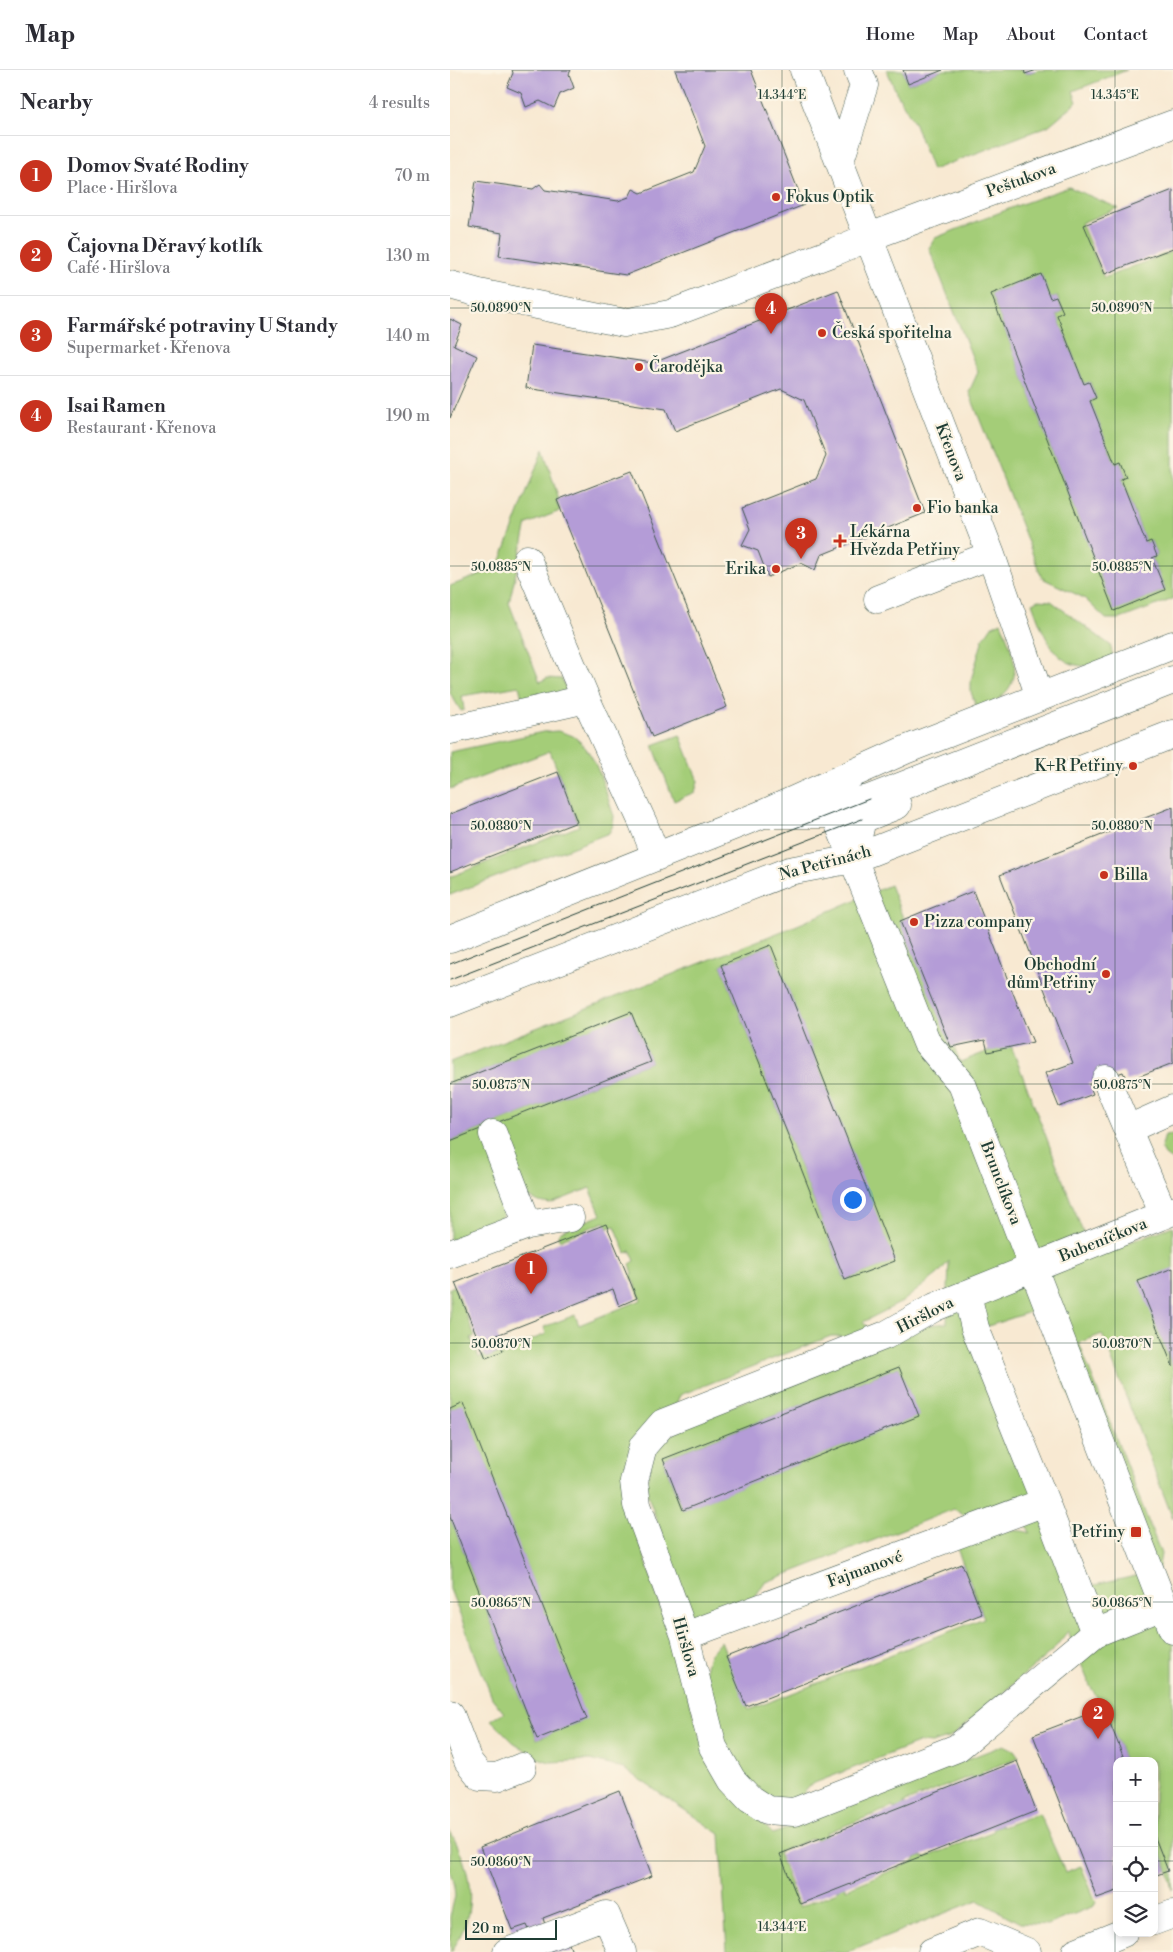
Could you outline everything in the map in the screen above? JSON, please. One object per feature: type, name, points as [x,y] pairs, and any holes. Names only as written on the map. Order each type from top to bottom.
[{"type":"street","name":"Křenova","points":[[804,70],[991,555],[1040,697]]},
{"type":"street","points":[[840,161],[864,85],[858,70]]},
{"type":"street","name":"Peštukova","points":[[868,237],[1173,124]]},
{"type":"street","points":[[450,284],[479,293],[624,323],[670,314],[868,237]]},
{"type":"street","points":[[878,599],[991,555]]},
{"type":"street","points":[[527,559],[656,856]]},
{"type":"street","points":[[450,939],[763,814],[904,750],[1173,645]]},
{"type":"street","points":[[763,814],[868,799],[1173,680]]},
{"type":"street","points":[[853,859],[862,819],[1173,697]]},
{"type":"street","points":[[450,730],[586,698]]},
{"type":"street","name":"Na Petřinách","points":[[450,1004],[789,871],[853,859],[1173,734]]},
{"type":"street","name":"Brunclíkova","points":[[763,814],[835,814],[927,1043],[962,1084],[1168,1618]]},
{"type":"street","points":[[1106,1079],[1128,1130],[1169,1213]]},
{"type":"street","points":[[1128,1130],[1173,1109]]},
{"type":"street","points":[[493,1134],[528,1225]]},
{"type":"street","name":"Bubeníčkova","points":[[1033,1268],[1169,1213]]},
{"type":"street","points":[[450,1254],[528,1225],[570,1218]]},
{"type":"street","name":"Hiršlova","points":[[1033,1268],[926,1311],[888,1334],[663,1423],[643,1446],[634,1481],[637,1505],[685,1636],[713,1747],[732,1780],[750,1799],[767,1810],[794,1812],[957,1748],[1095,1633],[1168,1618]]},
{"type":"street","points":[[968,1294],[975,1328],[1046,1502],[1095,1633]]},
{"type":"street","name":"Fajmanové","points":[[685,1636],[1046,1502]]},
{"type":"street","points":[[450,1714],[468,1761],[480,1776],[497,1777],[522,1767]]},
{"type":"street","points":[[1158,1920],[1173,1914]]},
{"type":"street","points":[[507,1952],[606,1915],[622,1952]]},
{"type":"street","points":[[932,1952],[980,1932],[1028,1952]]},
{"type":"street","points":[[1076,1952],[1113,1937]]},
{"type":"green space","points":[[887,70],[903,70],[908,84],[943,70],[1024,70],[1026,74],[1037,70],[1127,70],[1073,91],[1077,102],[1048,126],[932,170],[915,124],[896,92]]},
{"type":"green space","points":[[1069,187],[1118,208],[1081,223],[1104,278],[1173,251],[1173,599],[1120,619],[1106,619],[1084,598],[1042,578],[969,392],[978,372],[929,248],[935,238]],"holes":[[[1041,275],[1050,298],[1057,296],[1063,312],[1057,315],[1084,384],[1090,382],[1096,398],[1090,401],[1115,464],[1120,462],[1126,477],[1121,479],[1146,543],[1151,541],[1157,556],[1152,558],[1165,590],[1114,610],[991,294]]]},
{"type":"green space","points":[[543,449],[559,500],[556,501],[560,511],[527,524],[509,603],[540,682],[547,678],[562,679],[566,689],[564,694],[547,693],[522,698],[519,686],[462,696],[464,710],[461,711],[450,693],[450,586],[498,568]]},
{"type":"green space","points":[[1038,600],[1051,601],[1110,645],[1114,659],[1098,665],[1081,666],[1069,663],[1060,657],[1046,637],[1032,603]]},
{"type":"green space","points":[[1001,622],[1012,652],[1014,674],[1011,684],[1004,694],[994,703],[978,712],[971,692],[971,680],[983,639],[991,627]]},
{"type":"green space","points":[[558,731],[573,736],[582,743],[594,762],[614,816],[613,825],[609,833],[450,895],[450,877],[579,826],[550,751],[450,789],[450,752],[543,732]]},
{"type":"green space","points":[[680,735],[698,781],[695,792],[674,801],[653,745]]},
{"type":"green space","points":[[890,885],[960,1062],[1010,1043],[1092,1256],[1173,1226],[1173,1268],[1153,1317],[1173,1368],[1173,1519],[1102,1334],[1079,1343],[1161,1554],[1158,1572],[1173,1610],[1173,1890],[1158,1845],[1158,1757],[1123,1757],[1104,1708],[1090,1686],[1068,1631],[1053,1650],[951,1737],[932,1743],[920,1742],[812,1784],[797,1800],[773,1801],[727,1762],[704,1673],[709,1655],[721,1641],[749,1710],[984,1618],[956,1546],[1004,1532],[1022,1531],[1030,1533],[1016,1498],[1005,1506],[965,1516],[954,1509],[764,1583],[755,1597],[694,1616],[691,1615],[647,1493],[649,1469],[652,1459],[656,1451],[669,1437],[689,1424],[928,1325],[947,1323],[949,1261],[938,1274],[902,1302],[863,1322],[870,1331],[849,1340],[839,1336],[831,1336],[680,1395],[676,1404],[649,1423],[640,1542],[707,1756],[724,1784],[773,1834],[1004,1745],[1014,1750],[1019,1757],[982,1772],[982,1775],[972,1779],[971,1776],[904,1803],[905,1805],[894,1809],[893,1807],[826,1833],[827,1836],[815,1840],[814,1838],[778,1852],[799,1907],[837,1892],[837,1889],[844,1886],[846,1889],[915,1861],[915,1859],[923,1856],[924,1858],[994,1831],[993,1828],[1001,1825],[1002,1827],[1039,1813],[1065,1872],[1081,1866],[1096,1902],[1094,1906],[1047,1925],[1020,1923],[978,1900],[846,1952],[727,1952],[720,1834],[624,1769],[591,1760],[550,1762],[538,1758],[513,1742],[491,1720],[504,1713],[492,1698],[450,1589],[450,1517],[537,1739],[586,1719],[463,1404],[450,1409],[450,1288],[454,1286],[475,1336],[471,1338],[479,1358],[485,1355],[487,1358],[546,1334],[544,1327],[575,1315],[579,1325],[641,1300],[631,1275],[633,1274],[630,1264],[635,1261],[631,1251],[626,1253],[615,1226],[608,1228],[605,1222],[559,1240],[558,1234],[561,1231],[601,1215],[590,1188],[550,1204],[531,1198],[508,1195],[505,1212],[495,1225],[450,1243],[450,1141],[651,1062],[631,1013],[450,1084],[450,1062],[795,926]],"holes":[[[771,945],[894,1261],[845,1280],[721,965]],[[1036,1310],[1140,1575],[1086,1587],[985,1327]],[[899,1367],[918,1416],[682,1510],[663,1459]]]},
{"type":"green space","points":[[1173,1134],[1173,1161],[1161,1149],[1165,1135]]},
{"type":"green space","points":[[450,1831],[464,1861],[470,1892],[466,1922],[451,1952],[450,1917],[455,1896],[450,1871]]},
{"type":"building","points":[[512,70],[571,70],[569,74],[574,88],[560,94],[554,108],[540,101],[526,107],[521,93],[507,87],[513,73]]},
{"type":"building","points":[[675,70],[751,70],[804,205],[626,275],[499,256],[502,233],[469,227],[476,181],[533,189],[540,184],[545,190],[618,201],[629,197],[633,189],[641,193],[694,172],[705,146]]},
{"type":"building","points":[[903,70],[943,70],[908,84]]},
{"type":"building","points":[[1024,70],[1037,70],[1025,74]]},
{"type":"building","points":[[1173,190],[1173,248],[1105,274],[1084,225]]},
{"type":"building","points":[[1041,274],[1050,298],[1056,296],[1063,312],[1057,315],[1084,384],[1089,382],[1096,398],[1090,401],[1115,464],[1120,462],[1126,477],[1121,479],[1146,543],[1151,541],[1157,556],[1152,558],[1165,590],[1114,611],[991,294]]},
{"type":"building","points":[[838,290],[925,513],[821,555],[815,570],[801,563],[768,577],[758,551],[742,545],[750,529],[742,508],[816,479],[826,456],[804,400],[781,389],[675,431],[666,409],[526,388],[532,345],[653,363]]},
{"type":"building","points":[[450,319],[462,325],[454,345],[477,356],[450,418]]},
{"type":"building","points":[[632,471],[727,707],[652,737],[557,500]]},
{"type":"building","points":[[558,772],[577,822],[450,872],[450,814]]},
{"type":"building","name":"Obchodní dům Petřiny","points":[[1173,807],[1173,1063],[1127,1081],[1123,1072],[1089,1084],[1093,1094],[1059,1107],[1045,1073],[1073,1063],[1000,875]]},
{"type":"building","points":[[973,891],[1033,1042],[988,1052],[985,1040],[951,1047],[900,921]]},
{"type":"building","points":[[771,945],[895,1261],[845,1280],[721,965]]},
{"type":"building","points":[[631,1012],[651,1062],[450,1141],[450,1084]]},
{"type":"building","points":[[606,1224],[637,1298],[619,1306],[613,1289],[497,1335],[503,1351],[486,1358],[455,1283]]},
{"type":"building","points":[[1173,1268],[1173,1367],[1138,1281]]},
{"type":"building","points":[[899,1367],[919,1416],[683,1510],[663,1459]]},
{"type":"building","points":[[463,1403],[587,1719],[537,1739],[450,1517],[450,1409]]},
{"type":"building","points":[[962,1564],[982,1614],[746,1706],[726,1657]]},
{"type":"building","points":[[1104,1708],[1123,1757],[1113,1757],[1113,1892],[1097,1898],[1033,1735]]},
{"type":"building","points":[[1017,1761],[1036,1811],[800,1904],[780,1854]]},
{"type":"building","points":[[620,1791],[652,1876],[543,1918],[545,1925],[568,1941],[572,1952],[539,1952],[527,1925],[512,1930],[480,1847]]},
{"type":"building","points":[[1158,1845],[1168,1871],[1158,1875]]},
{"type":"tram line","points":[[450,964],[869,799]]},
{"type":"tram line","points":[[450,980],[862,819]]},
{"type":"place","name":"Fokus Optik","points":[[776,197]]},
{"type":"place","name":"Česká spořitelna","points":[[822,333]]},
{"type":"place","name":"Isai Ramen","points":[[771,334]]},
{"type":"place","name":"Čarodějka","points":[[639,367]]},
{"type":"place","name":"Fio banka","points":[[917,508]]},
{"type":"place","name":"Lékárna Hvězda Petřiny","points":[[840,541]]},
{"type":"place","name":"Farmářské potraviny U Standy","points":[[801,559]]},
{"type":"place","name":"Erika","points":[[776,569]]},
{"type":"place","name":"K+R Petřiny","points":[[1133,766]]},
{"type":"place","name":"Billa","points":[[1104,875]]},
{"type":"place","name":"Pizza company","points":[[914,922]]},
{"type":"place","name":"Obchodní dům Petřiny","points":[[1106,974]]},
{"type":"place","name":"Domov Svaté Rodiny","points":[[531,1294]]},
{"type":"place","name":"Petřiny","points":[[1136,1532]]},
{"type":"place","name":"Čajovna Děravý kotlík","points":[[1098,1739]]}]
